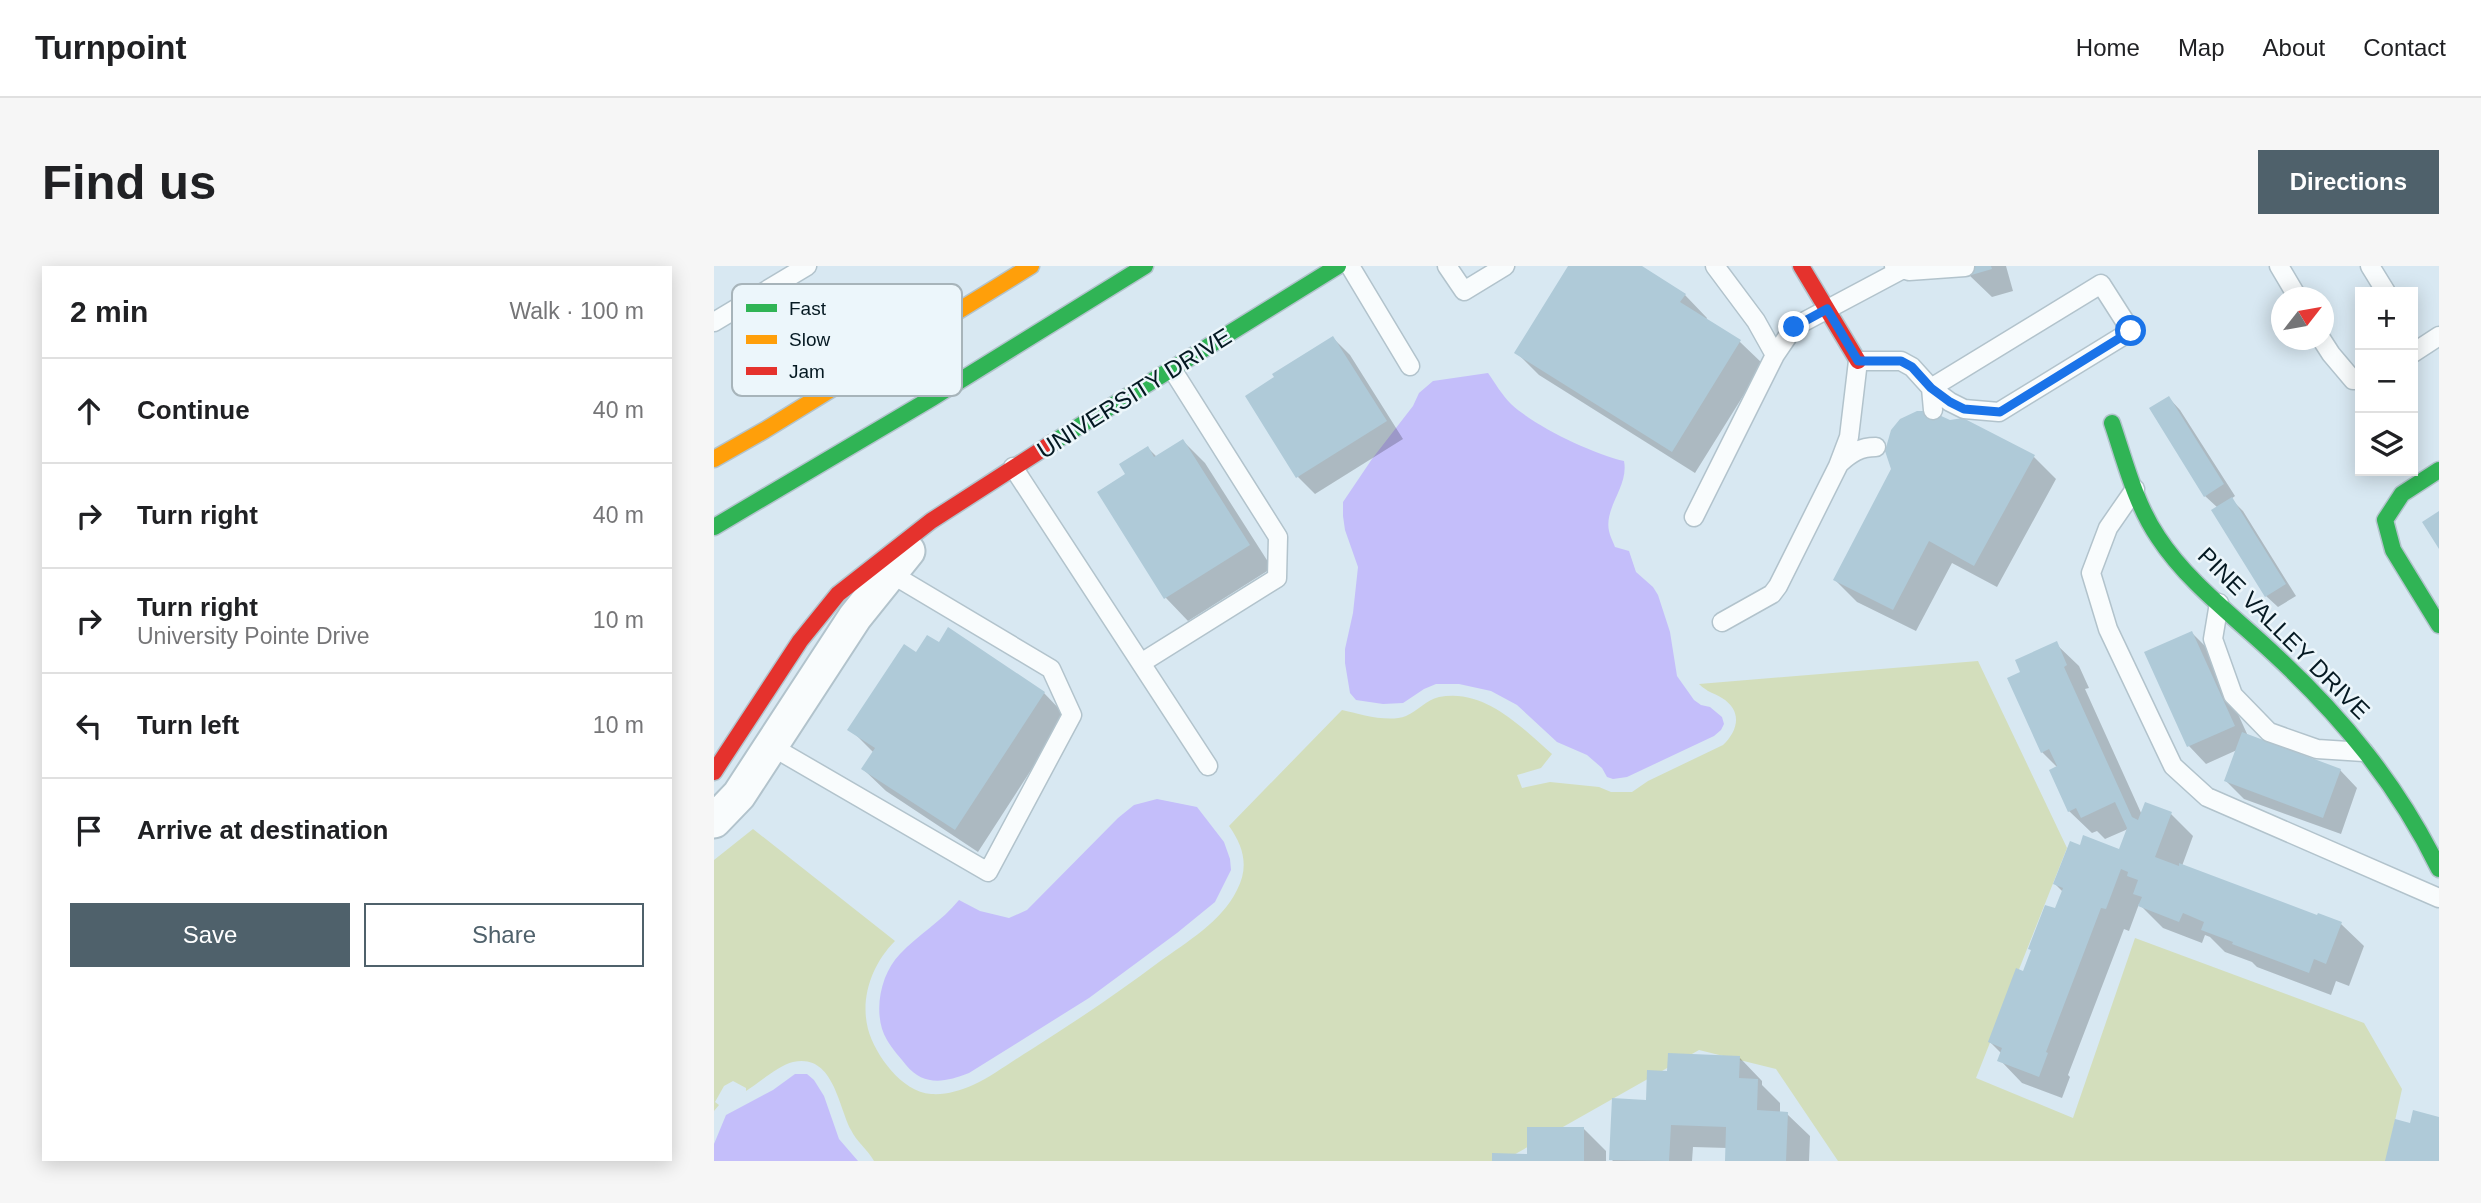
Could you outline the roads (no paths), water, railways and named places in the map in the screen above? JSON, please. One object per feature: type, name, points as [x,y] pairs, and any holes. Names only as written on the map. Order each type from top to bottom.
[{"type":"street","points":[[962,309],[1031,266]]},
{"type":"street","points":[[962,379],[1145,266]]},
{"type":"street","name":"UNIVERSITY DRIVE","points":[[714,772],[800,641],[838,594],[931,521],[1013,467],[1338,266]]},
{"type":"street","points":[[1801,266],[1858,361]]},
{"type":"street","points":[[714,459],[820,396]]},
{"type":"street","points":[[714,527],[935,396]]},
{"type":"street","name":"PINE VALLEY DRIVE","points":[[2112,423],[2140,504],[2158,537],[2219,603],[2324,700],[2370,752],[2409,810],[2439,869]]},
{"type":"street","points":[[2439,470],[2402,494],[2385,520],[2393,550],[2439,625]]},
{"type":"street","name":"UNIVERSITY DRIVE","points":[[714,821],[739,795],[855,617],[931,521]]},
{"type":"street","points":[[743,727],[771,746]]},
{"type":"lane","points":[[777,284],[807,266]]},
{"type":"lane","points":[[1350,266],[1410,366]]},
{"type":"lane","points":[[1447,266],[1464,291],[1506,266]]},
{"type":"lane","points":[[1715,266],[1756,321],[1775,355]]},
{"type":"lane","points":[[2279,266],[2291,287]]},
{"type":"lane","points":[[2370,266],[2383,287]]},
{"type":"lane","points":[[1694,517],[1775,355],[1794,327],[1899,267],[1909,271],[1965,267]]},
{"type":"lane","points":[[1721,622],[1772,594],[1778,586],[1838,466],[1849,437],[1858,361],[1901,361],[1912,367],[1931,388],[1950,402],[1964,409],[2000,412],[2131,331],[2101,284],[1931,388]]},
{"type":"lane","points":[[714,322],[732,311]]},
{"type":"lane","points":[[2418,344],[2439,336]]},
{"type":"lane","points":[[2328,350],[2355,380]]},
{"type":"lane","points":[[1141,663],[1278,578],[1278,537],[1172,369]]},
{"type":"lane","points":[[1931,388],[1933,410]]},
{"type":"lane","points":[[1838,466],[1851,453],[1864,447],[1875,447]]},
{"type":"lane","points":[[1013,467],[1208,766]]},
{"type":"lane","points":[[2135,489],[2108,527],[2091,573],[2108,629],[2173,766],[2207,797],[2439,898]]},
{"type":"lane","points":[[771,746],[988,872],[1072,715],[1051,669],[890,573]]},
{"type":"lane","points":[[2219,603],[2213,639],[2233,695],[2269,732],[2317,749],[2370,752]]}]
